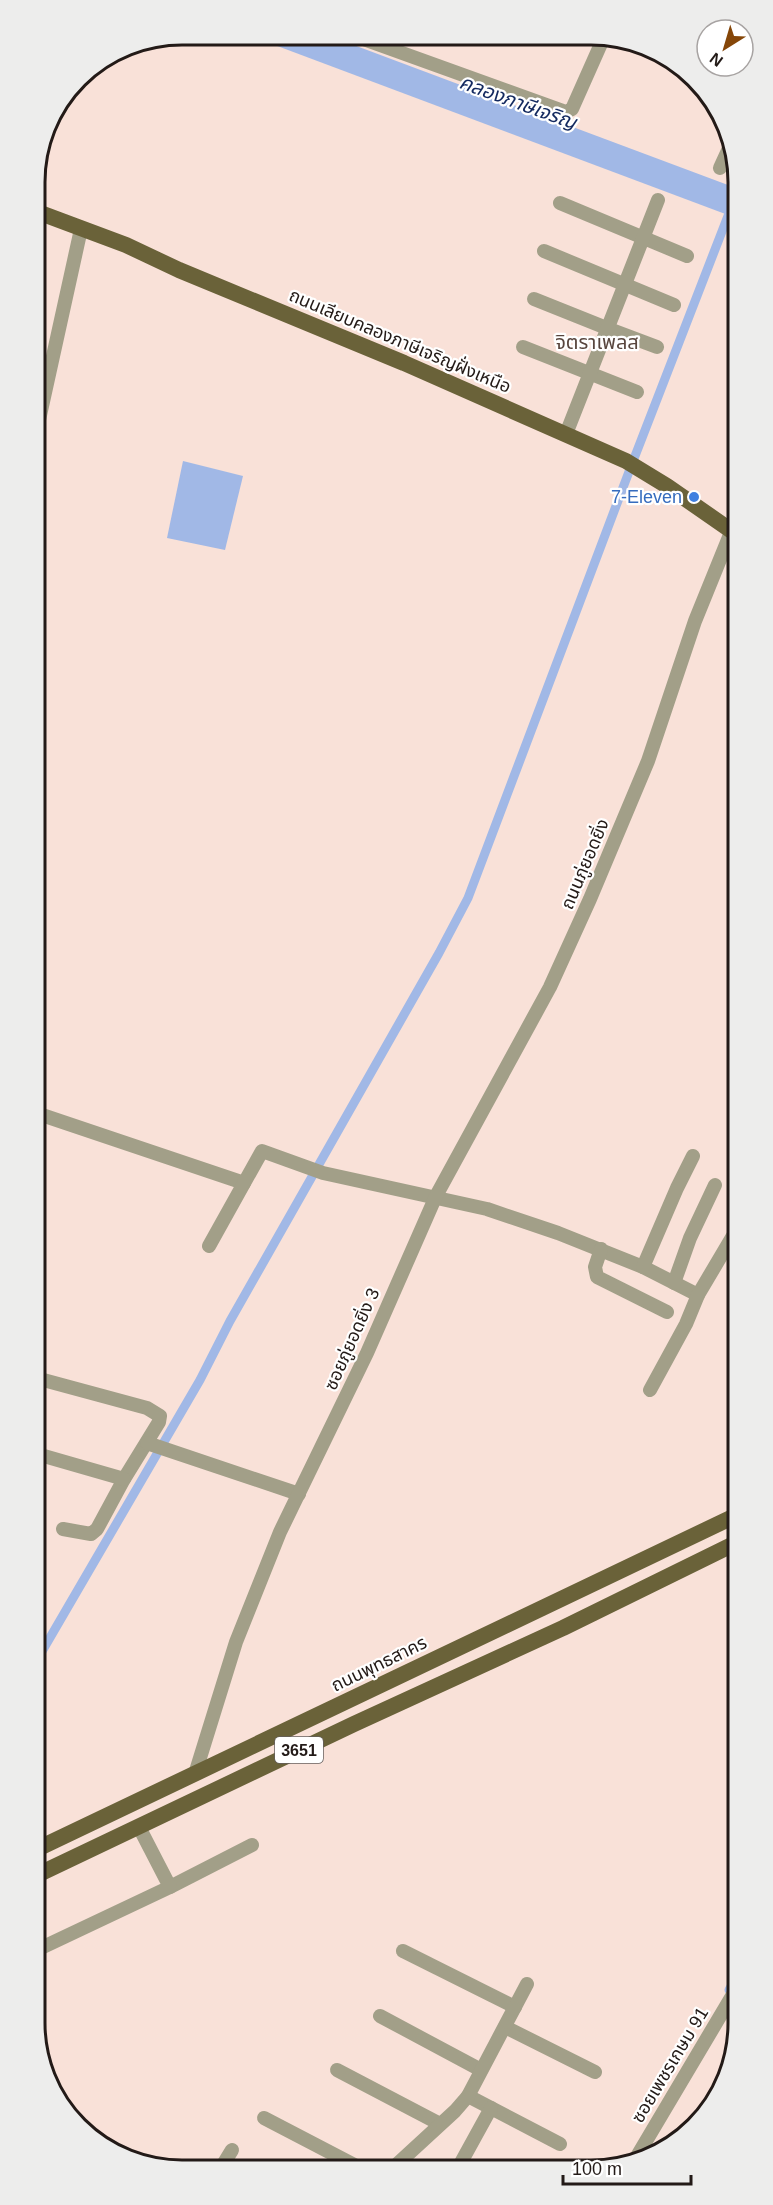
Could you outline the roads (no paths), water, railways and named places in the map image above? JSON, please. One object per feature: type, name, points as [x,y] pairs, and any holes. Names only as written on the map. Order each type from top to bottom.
[{"type":"main road","name":"ถนนเลียบคลองภาษีเจริญฝั่งเหนือ","points":[[45,215],[126,245],[179,270],[404,363],[566,434],[631,464],[728,524]]},
{"type":"main road","name":"ถนนพุทธสาคร","points":[[45,1845],[728,1520]]},
{"type":"main road","name":"3651","points":[[45,1871],[562,1628],[728,1547]]},
{"type":"main road","points":[[550,1603],[562,1628]]},
{"type":"street","points":[[379,45],[504,91],[568,111],[572,109],[600,46]]},
{"type":"street","points":[[720,168],[725,156]]},
{"type":"street","points":[[566,434],[658,201]]},
{"type":"street","points":[[560,203],[687,256]]},
{"type":"street","points":[[45,393],[81,230]]},
{"type":"street","points":[[544,251],[674,305]]},
{"type":"street","points":[[534,299],[657,346]]},
{"type":"street","points":[[524,347],[637,392]]},
{"type":"street","name":"ถนนภู่ยอดยิ่ง","points":[[436,1196],[550,987],[590,899],[648,761],[695,621],[728,544]]},
{"type":"street","points":[[45,1116],[244,1183]]},
{"type":"street","points":[[209,1246],[262,1151],[323,1173],[487,1209],[601,1249],[698,1295]]},
{"type":"street","points":[[643,1267],[693,1156]]},
{"type":"street","points":[[674,1283],[690,1238],[715,1185]]},
{"type":"street","name":"ซอยภู่ยอดยิ่ง 3","points":[[195,1774],[236,1642],[268,1560],[367,1353],[436,1196]]},
{"type":"street","points":[[650,1390],[686,1324],[698,1295],[728,1244]]},
{"type":"street","points":[[601,1249],[595,1267],[597,1277],[667,1312]]},
{"type":"street","points":[[45,1380],[147,1408],[160,1416],[159,1422],[97,1529],[92,1534],[63,1529]]},
{"type":"street","points":[[147,1443],[298,1494]]},
{"type":"street","points":[[45,1456],[124,1479]]},
{"type":"street","points":[[139,1827],[170,1887]]},
{"type":"street","points":[[45,1946],[252,1845]]},
{"type":"street","points":[[403,1951],[515,2007]]},
{"type":"street","points":[[402,2160],[468,2096],[526,1984]]},
{"type":"street","name":"ซอยเพชรเกษม 91","points":[[640,2151],[728,2003]]},
{"type":"street","points":[[380,2016],[481,2070]]},
{"type":"street","points":[[505,2027],[595,2072]]},
{"type":"street","points":[[337,2070],[440,2124]]},
{"type":"street","points":[[468,2096],[560,2144]]},
{"type":"street","points":[[462,2160],[491,2108]]},
{"type":"street","points":[[264,2118],[345,2160]]},
{"type":"street","points":[[226,2160],[232,2150]]},
{"type":"water","points":[[275,45],[354,45],[728,185],[728,215]]},
{"type":"water","points":[[183,461],[243,476],[225,550],[167,538]]},
{"type":"waterway","points":[[45,1646],[200,1380],[230,1321],[468,898],[728,216]]},
{"type":"place","name":"7-Eleven","points":[[694,497]]},
{"type":"district","name":"จิตราเพลส","points":[[597,342]]},
{"type":"water label","name":"คลองภาษีเจริญ","points":[[518,102]]}]
